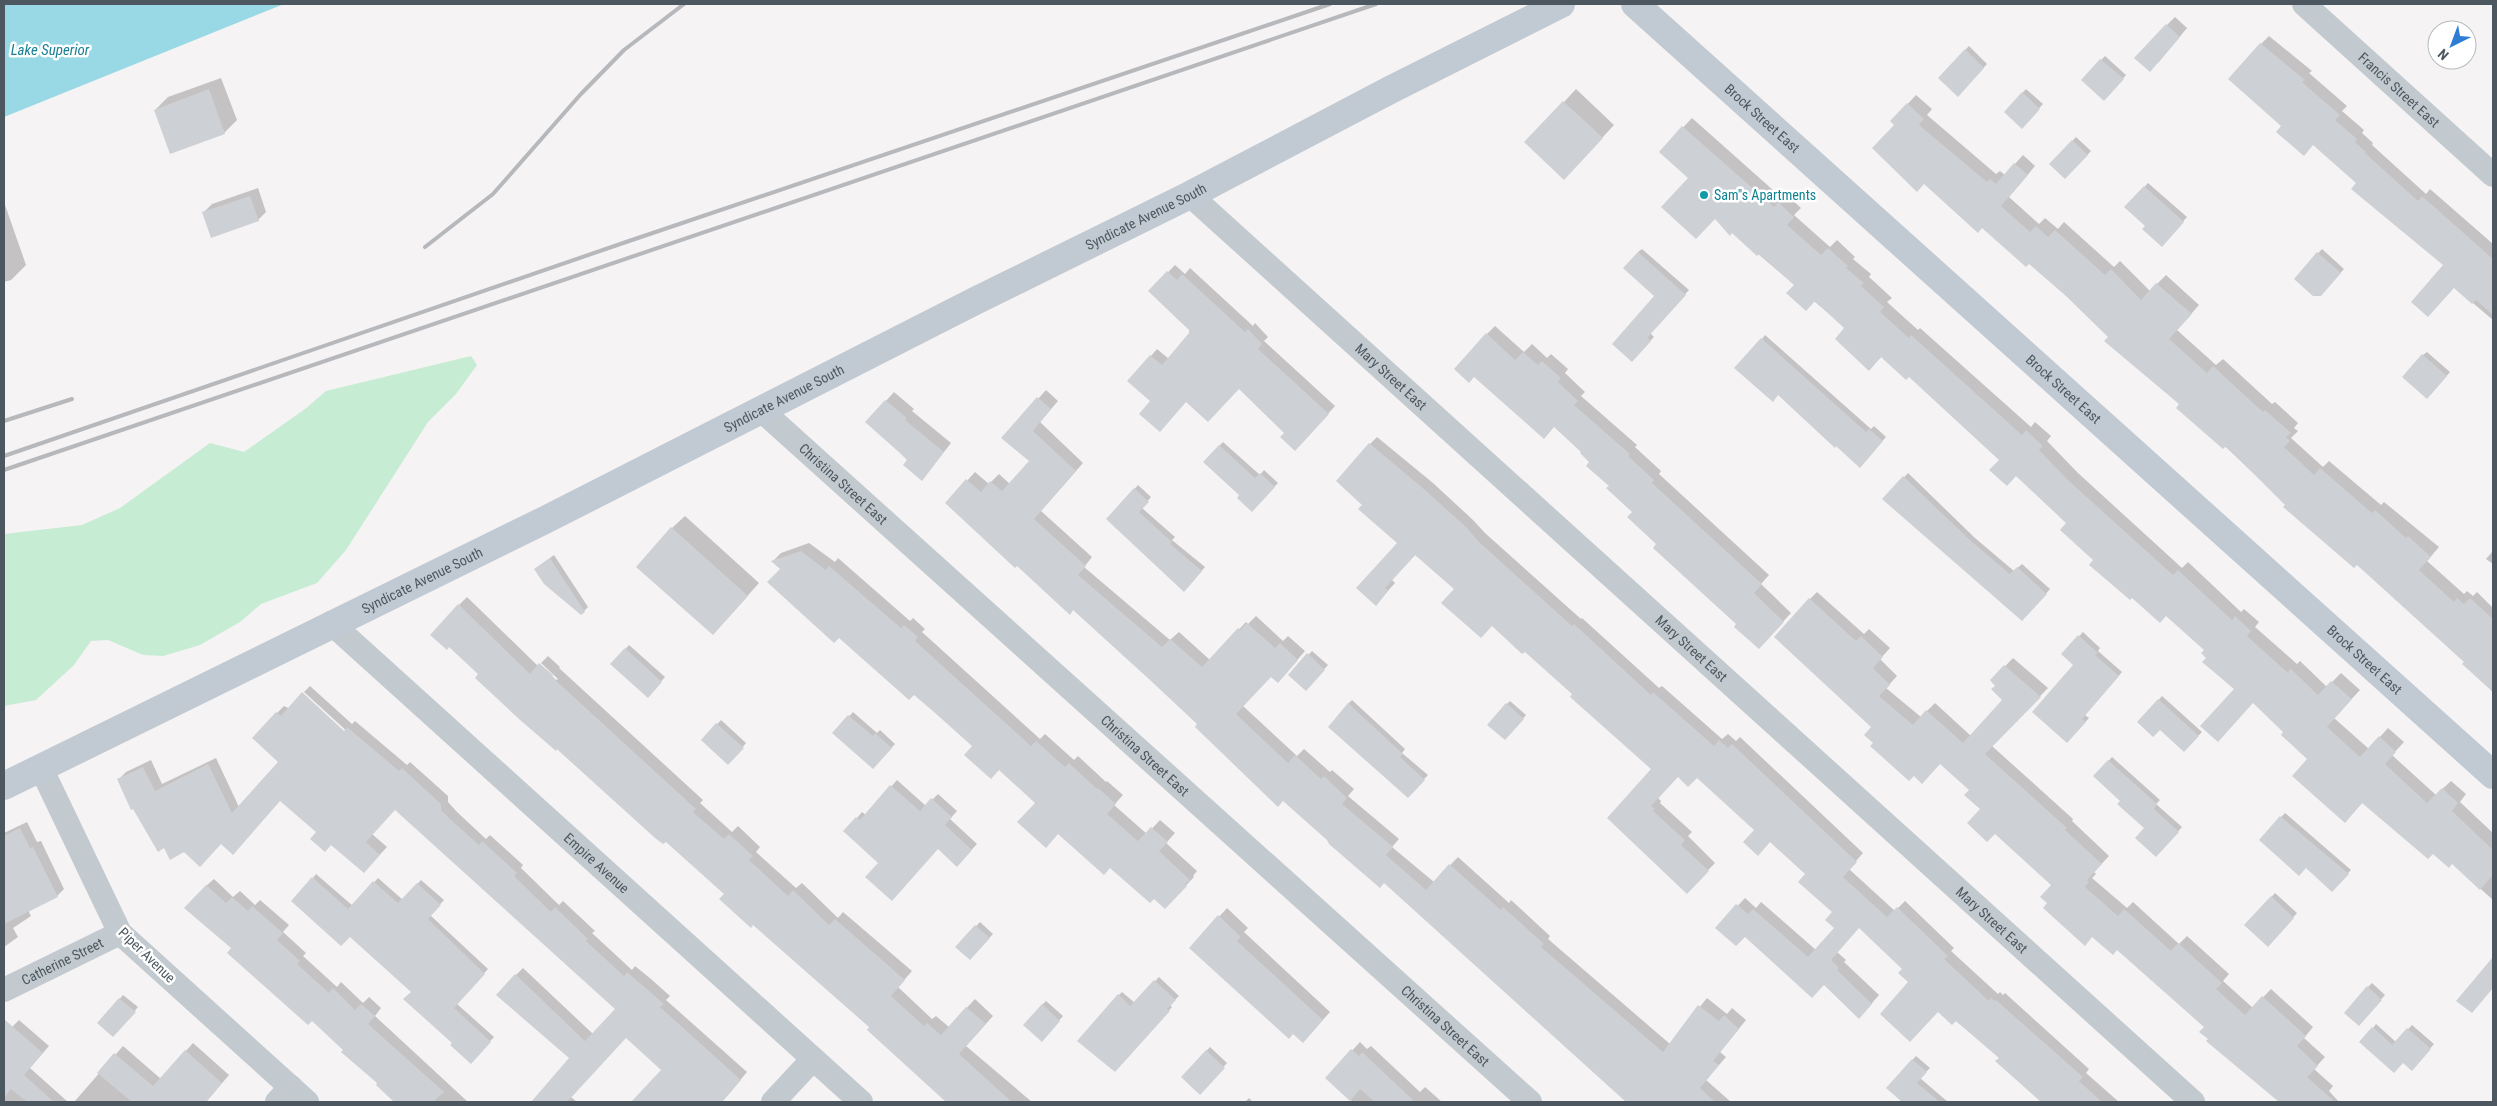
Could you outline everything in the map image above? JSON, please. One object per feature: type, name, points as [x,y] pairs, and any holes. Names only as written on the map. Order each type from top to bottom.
[{"type":"street","name":"Syndicate Avenue South","points":[[4,786],[331,623],[544,520],[760,409],[1190,195],[1390,90],[1561,4]]},
{"type":"street","name":"Brock Street East","points":[[1635,4],[2493,775]]},
{"type":"street","name":"Francis Street East","points":[[2304,4],[2493,176]]},
{"type":"street","name":"Mary Street East","points":[[1190,195],[2193,1102]]},
{"type":"street","name":"Christina Street East","points":[[760,409],[1530,1102]]},
{"type":"street","name":"Empire Avenue","points":[[331,623],[861,1102]]},
{"type":"street","name":"Piper Avenue","points":[[41,768],[120,933],[292,1097]]},
{"type":"street","name":"Catherine Street","points":[[4,990],[120,933]]},
{"type":"street","points":[[774,1102],[813,1059]]},
{"type":"green space","points":[[471,356],[477,365],[456,394],[428,422],[346,550],[317,583],[261,604],[240,622],[200,645],[163,656],[143,655],[108,640],[91,641],[74,665],[36,700],[4,706],[4,534],[82,525],[120,508],[210,443],[244,452],[305,409],[326,391]]},
{"type":"water","name":"Lake Superior","points":[[4,4],[284,4],[4,117]]},
{"type":"building","points":[[2166,24],[2180,37],[2150,72],[2134,58]]},
{"type":"building","points":[[2260,43],[2305,80],[2302,82],[2340,115],[2335,120],[2357,139],[2355,142],[2365,153],[2418,201],[2422,196],[2493,259],[2493,315],[2476,300],[2472,304],[2454,288],[2428,317],[2411,302],[2443,265],[2351,189],[2356,183],[2313,145],[2304,156],[2276,132],[2281,126],[2228,79]]},
{"type":"building","points":[[1965,49],[1984,68],[1958,97],[1938,78]]},
{"type":"building","points":[[2100,59],[2124,79],[2104,101],[2081,80]]},
{"type":"building","points":[[209,89],[225,134],[170,154],[154,110]]},
{"type":"building","points":[[2022,92],[2040,109],[2022,129],[2004,112]]},
{"type":"building","points":[[1563,101],[1603,138],[1564,180],[1524,142]]},
{"type":"building","points":[[1907,103],[1924,119],[1919,125],[1987,182],[1990,179],[1996,184],[2014,163],[2028,175],[2001,206],[2030,232],[2036,226],[2048,237],[2055,230],[2105,275],[2111,269],[2141,300],[2156,283],[2192,314],[2169,339],[2207,373],[2213,366],[2263,412],[2265,410],[2291,433],[2286,437],[2290,441],[2284,447],[2314,475],[2320,468],[2372,513],[2375,510],[2406,538],[2408,536],[2431,557],[2419,570],[2454,602],[2457,598],[2464,604],[2470,598],[2493,619],[2493,692],[2462,664],[2464,662],[2357,565],[2354,568],[2283,507],[2285,505],[2226,446],[2223,449],[2176,408],[2179,404],[2104,341],[2108,337],[2066,296],[2029,264],[2026,267],[1982,228],[1978,233],[1924,184],[1917,192],[1872,148],[1894,125],[1890,121]]},
{"type":"building","points":[[1682,126],[1774,207],[1778,202],[1794,217],[1787,225],[1821,255],[1828,248],[1848,266],[1846,268],[1864,283],[1861,286],[1884,307],[1880,312],[1909,338],[1911,335],[2022,435],[2026,430],[2043,446],[2039,450],[2069,481],[2173,575],[2178,570],[2232,620],[2235,616],[2251,631],[2247,636],[2287,672],[2291,669],[2318,695],[2331,681],[2352,699],[2327,727],[2360,757],[2379,736],[2396,752],[2385,764],[2427,803],[2442,788],[2458,803],[2452,811],[2493,850],[2493,875],[2480,890],[2452,864],[2449,868],[2433,854],[2428,859],[2362,803],[2345,823],[2292,776],[2307,759],[2281,735],[2283,732],[2253,703],[2218,742],[2200,726],[2234,689],[2202,662],[2206,658],[2201,653],[2204,650],[2166,616],[2160,623],[2132,598],[2130,600],[2089,565],[2093,560],[2060,530],[2066,523],[2016,476],[2007,486],[1989,470],[1999,460],[1909,377],[1906,380],[1881,357],[1869,371],[1835,339],[1844,328],[1815,301],[1806,311],[1786,293],[1794,285],[1759,254],[1757,256],[1732,233],[1730,236],[1715,219],[1696,239],[1661,207],[1688,178],[1659,152]]},
{"type":"building","points":[[2072,140],[2088,155],[2065,179],[2049,164]]},
{"type":"building","points":[[2144,186],[2184,222],[2162,247],[2142,229],[2145,226],[2124,207]]},
{"type":"building","points":[[250,196],[259,221],[211,238],[202,212]]},
{"type":"building","points":[[1638,252],[1686,295],[1647,338],[1651,341],[1632,362],[1612,344],[1654,296],[1623,268]]},
{"type":"building","points":[[2317,252],[2341,273],[2321,296],[2313,296],[2294,279]]},
{"type":"building","points":[[1167,271],[1177,280],[1182,274],[1245,332],[1248,329],[1262,344],[1258,349],[1329,414],[1295,451],[1280,437],[1284,433],[1239,389],[1208,422],[1186,402],[1160,432],[1139,414],[1150,401],[1127,381],[1150,355],[1162,365],[1189,333],[1189,330],[1148,291]]},
{"type":"building","points":[[1486,333],[1515,360],[1523,352],[1538,365],[1542,361],[1561,378],[1558,382],[1578,401],[1574,405],[1630,454],[1628,456],[1654,480],[1652,483],[1762,584],[1754,593],[1784,622],[1759,649],[1734,627],[1736,624],[1653,548],[1656,544],[1627,517],[1632,512],[1606,488],[1609,486],[1586,466],[1589,462],[1581,452],[1554,427],[1544,439],[1474,377],[1469,383],[1454,369]]},
{"type":"building","points":[[1761,338],[1866,432],[1869,429],[1883,441],[1860,468],[1836,446],[1835,448],[1778,395],[1773,402],[1734,368]]},
{"type":"building","points":[[2422,354],[2447,376],[2427,399],[2402,377]]},
{"type":"building","points":[[1037,397],[1051,409],[1033,431],[1076,471],[1034,519],[1086,566],[1078,575],[1162,647],[1170,639],[1202,667],[1238,628],[1240,630],[1247,623],[1275,648],[1280,643],[1298,660],[1278,683],[1271,677],[1236,714],[1288,763],[1295,755],[1321,779],[1324,776],[1347,798],[1342,804],[1393,847],[1386,855],[1426,890],[1449,864],[1501,910],[1503,907],[1544,944],[1541,947],[1663,1052],[1698,1005],[1719,1021],[1724,1015],[1739,1029],[1713,1061],[1719,1065],[1700,1088],[1715,1102],[1626,1102],[1384,883],[1380,888],[1283,801],[1278,807],[1195,727],[1197,724],[1150,680],[1073,610],[1070,615],[1017,566],[1015,568],[945,503],[966,479],[981,492],[990,481],[1002,491],[1029,461],[1001,438]]},
{"type":"building","points":[[885,400],[907,418],[905,420],[944,452],[922,481],[903,465],[907,460],[865,422]]},
{"type":"building","points":[[1369,443],[1425,490],[1466,527],[1478,541],[1572,626],[1574,624],[1651,695],[1653,692],[1714,746],[1719,740],[1728,748],[1732,744],[1857,862],[1843,877],[1887,917],[1897,907],[1948,956],[1944,959],[1989,1001],[1991,998],[1996,1000],[2083,1077],[2079,1081],[2102,1102],[2041,1102],[1995,1061],[1999,1058],[1956,1021],[1952,1025],[1938,1012],[1910,1042],[1880,1014],[1908,982],[1898,973],[1902,969],[1859,928],[1831,960],[1839,968],[1837,970],[1872,1004],[1859,1019],[1824,985],[1812,998],[1745,937],[1736,946],[1715,928],[1736,904],[1748,914],[1753,909],[1808,957],[1834,928],[1825,920],[1832,912],[1798,882],[1805,874],[1770,842],[1758,856],[1743,842],[1754,830],[1697,778],[1688,787],[1678,777],[1651,806],[1655,809],[1653,811],[1685,840],[1681,845],[1709,871],[1687,894],[1607,818],[1651,769],[1570,697],[1572,694],[1525,652],[1522,654],[1492,626],[1481,638],[1441,603],[1454,589],[1415,555],[1385,588],[1388,591],[1376,606],[1356,588],[1397,543],[1358,509],[1362,505],[1336,481]]},
{"type":"building","points":[[1219,445],[1255,478],[1260,473],[1275,487],[1252,512],[1237,498],[1239,495],[1203,462]]},
{"type":"building","points":[[1903,476],[1971,541],[2010,574],[2017,567],[2047,594],[2022,621],[1882,499]]},
{"type":"building","points":[[1134,488],[1149,502],[1139,512],[1172,542],[1170,544],[1202,571],[1184,592],[1106,519]]},
{"type":"building","points":[[671,527],[748,596],[713,635],[636,567]]},
{"type":"building","points":[[801,551],[826,570],[829,566],[901,628],[904,625],[918,637],[915,641],[1031,746],[1036,741],[1065,767],[1069,763],[1116,804],[1107,814],[1138,841],[1151,827],[1168,842],[1159,851],[1190,880],[1185,884],[1187,886],[1165,909],[1154,899],[1150,903],[1110,868],[1104,875],[1058,834],[1046,848],[1017,822],[1035,803],[999,770],[991,779],[964,755],[972,746],[934,712],[914,695],[909,700],[839,638],[834,643],[767,582],[780,569],[771,561]]},
{"type":"building","points":[[550,558],[585,612],[581,615],[544,584],[534,569]]},
{"type":"building","points":[[1809,598],[1856,641],[1861,636],[1883,657],[1873,668],[1890,685],[1879,696],[1913,725],[1926,710],[1963,743],[2002,700],[1991,689],[1995,686],[1990,680],[2004,665],[2041,697],[1985,754],[2067,828],[2065,830],[2102,864],[2087,880],[2089,882],[2085,887],[2118,916],[2124,909],[2171,951],[2178,943],[2222,983],[2216,989],[2245,1015],[2262,996],[2306,1036],[2297,1046],[2318,1066],[2307,1077],[2335,1102],[2279,1102],[2206,1041],[2208,1039],[2199,1032],[2204,1027],[2117,950],[2113,955],[2092,937],[2085,946],[2043,908],[2047,903],[2040,897],[2051,885],[1995,834],[1987,842],[1967,823],[1980,809],[1964,795],[1969,790],[1940,764],[1922,784],[1914,776],[1909,781],[1870,746],[1873,743],[1864,735],[1871,727],[1774,637]]},
{"type":"building","points":[[458,604],[530,674],[539,663],[553,675],[552,677],[696,809],[693,812],[724,839],[729,834],[753,856],[749,860],[788,896],[793,890],[829,925],[835,919],[905,980],[891,996],[924,1026],[927,1023],[941,1035],[966,1007],[986,1024],[959,1054],[1012,1102],[946,1102],[867,1030],[869,1027],[753,925],[751,928],[719,899],[724,894],[666,842],[663,844],[655,838],[557,749],[556,751],[519,719],[475,678],[478,674],[449,647],[447,650],[430,635]]},
{"type":"building","points":[[2078,635],[2098,653],[2095,655],[2119,676],[2082,719],[2086,722],[2067,743],[2032,712],[2073,665],[2061,654]]},
{"type":"building","points":[[625,648],[662,682],[648,698],[610,664]]},
{"type":"building","points":[[1307,653],[1325,670],[1306,691],[1288,675]]},
{"type":"building","points":[[302,692],[344,731],[347,727],[399,771],[402,768],[441,804],[441,810],[450,819],[479,845],[482,841],[517,873],[514,876],[551,912],[555,907],[588,939],[586,941],[624,976],[627,972],[664,1004],[660,1007],[741,1080],[722,1102],[631,1102],[661,1070],[626,1038],[567,1102],[531,1102],[569,1058],[496,995],[515,974],[585,1041],[615,1009],[395,810],[366,842],[380,855],[364,873],[331,845],[325,852],[310,839],[316,832],[280,801],[233,855],[221,844],[200,867],[184,852],[170,860],[164,848],[158,852],[133,809],[131,810],[117,779],[143,767],[155,791],[208,764],[232,813],[278,762],[252,738],[276,712],[281,716]]},
{"type":"building","points":[[2158,699],[2199,736],[2184,752],[2160,730],[2153,737],[2137,722]]},
{"type":"building","points":[[1348,703],[1403,754],[1400,757],[1425,780],[1408,798],[1328,727]]},
{"type":"building","points":[[1506,703],[1524,719],[1505,740],[1487,725]]},
{"type":"building","points":[[848,715],[873,736],[875,733],[892,748],[873,769],[832,733]]},
{"type":"building","points":[[716,723],[744,748],[728,765],[701,740]]},
{"type":"building","points":[[2108,760],[2157,804],[2154,809],[2179,832],[2156,857],[2135,838],[2144,828],[2117,804],[2120,801],[2093,776]]},
{"type":"building","points":[[890,785],[920,811],[931,798],[952,817],[945,825],[972,850],[957,867],[938,849],[892,901],[865,877],[878,863],[843,831],[856,817],[860,820]]},
{"type":"building","points":[[2280,816],[2349,874],[2332,892],[2306,868],[2299,876],[2259,840]]},
{"type":"building","points":[[20,828],[30,848],[33,847],[58,897],[4,924],[4,836]]},
{"type":"building","points":[[312,877],[348,909],[373,881],[398,903],[417,883],[441,905],[428,919],[485,974],[454,1008],[491,1042],[471,1064],[450,1045],[452,1043],[403,999],[411,992],[350,937],[341,946],[291,901]]},
{"type":"building","points":[[206,885],[226,903],[232,897],[248,911],[252,906],[283,933],[277,940],[300,961],[297,964],[329,993],[333,988],[355,1010],[361,1004],[375,1016],[368,1024],[444,1092],[433,1102],[394,1102],[376,1085],[377,1083],[341,1052],[343,1050],[312,1021],[308,1025],[227,953],[231,948],[184,908]]},
{"type":"building","points":[[2271,896],[2294,918],[2268,947],[2244,925]]},
{"type":"building","points":[[1218,915],[1241,937],[1237,941],[1323,1020],[1303,1043],[1293,1034],[1289,1039],[1189,948]]},
{"type":"building","points":[[975,925],[990,938],[970,960],[955,947]]},
{"type":"building","points":[[2493,957],[2493,988],[2472,1013],[2456,1001]]},
{"type":"building","points":[[1154,980],[1176,1000],[1167,1009],[1170,1011],[1115,1072],[1077,1041],[1118,994],[1130,1006]]},
{"type":"building","points":[[2367,986],[2382,1000],[2359,1026],[2344,1013]]},
{"type":"building","points":[[119,998],[136,1012],[113,1037],[97,1023]]},
{"type":"building","points":[[1042,1004],[1060,1021],[1042,1042],[1023,1025]]},
{"type":"building","points":[[4,1019],[43,1053],[24,1075],[54,1102],[27,1102],[11,1089],[4,1098]]},
{"type":"building","points":[[2372,1027],[2392,1045],[2407,1028],[2431,1049],[2412,1071],[2403,1063],[2394,1073],[2359,1042]]},
{"type":"building","points":[[1351,1049],[1359,1056],[1362,1052],[1415,1102],[1375,1102],[1360,1089],[1350,1101],[1325,1078]]},
{"type":"building","points":[[185,1050],[222,1083],[206,1102],[132,1102],[97,1073],[114,1053],[153,1086]]},
{"type":"building","points":[[1206,1050],[1225,1068],[1200,1095],[1181,1077]]},
{"type":"building","points":[[1912,1059],[1927,1072],[1917,1083],[1940,1102],[1902,1102],[1886,1088]]},
{"type":"railway","points":[[425,247],[493,194],[580,95],[624,50],[684,4]]},
{"type":"railway","points":[[4,456],[629,241],[1330,4]]},
{"type":"railway","points":[[4,470],[1376,4]]},
{"type":"railway","points":[[4,421],[72,399]]},
{"type":"place","name":"Sam\"s Apartments","points":[[1704,195]]}]
